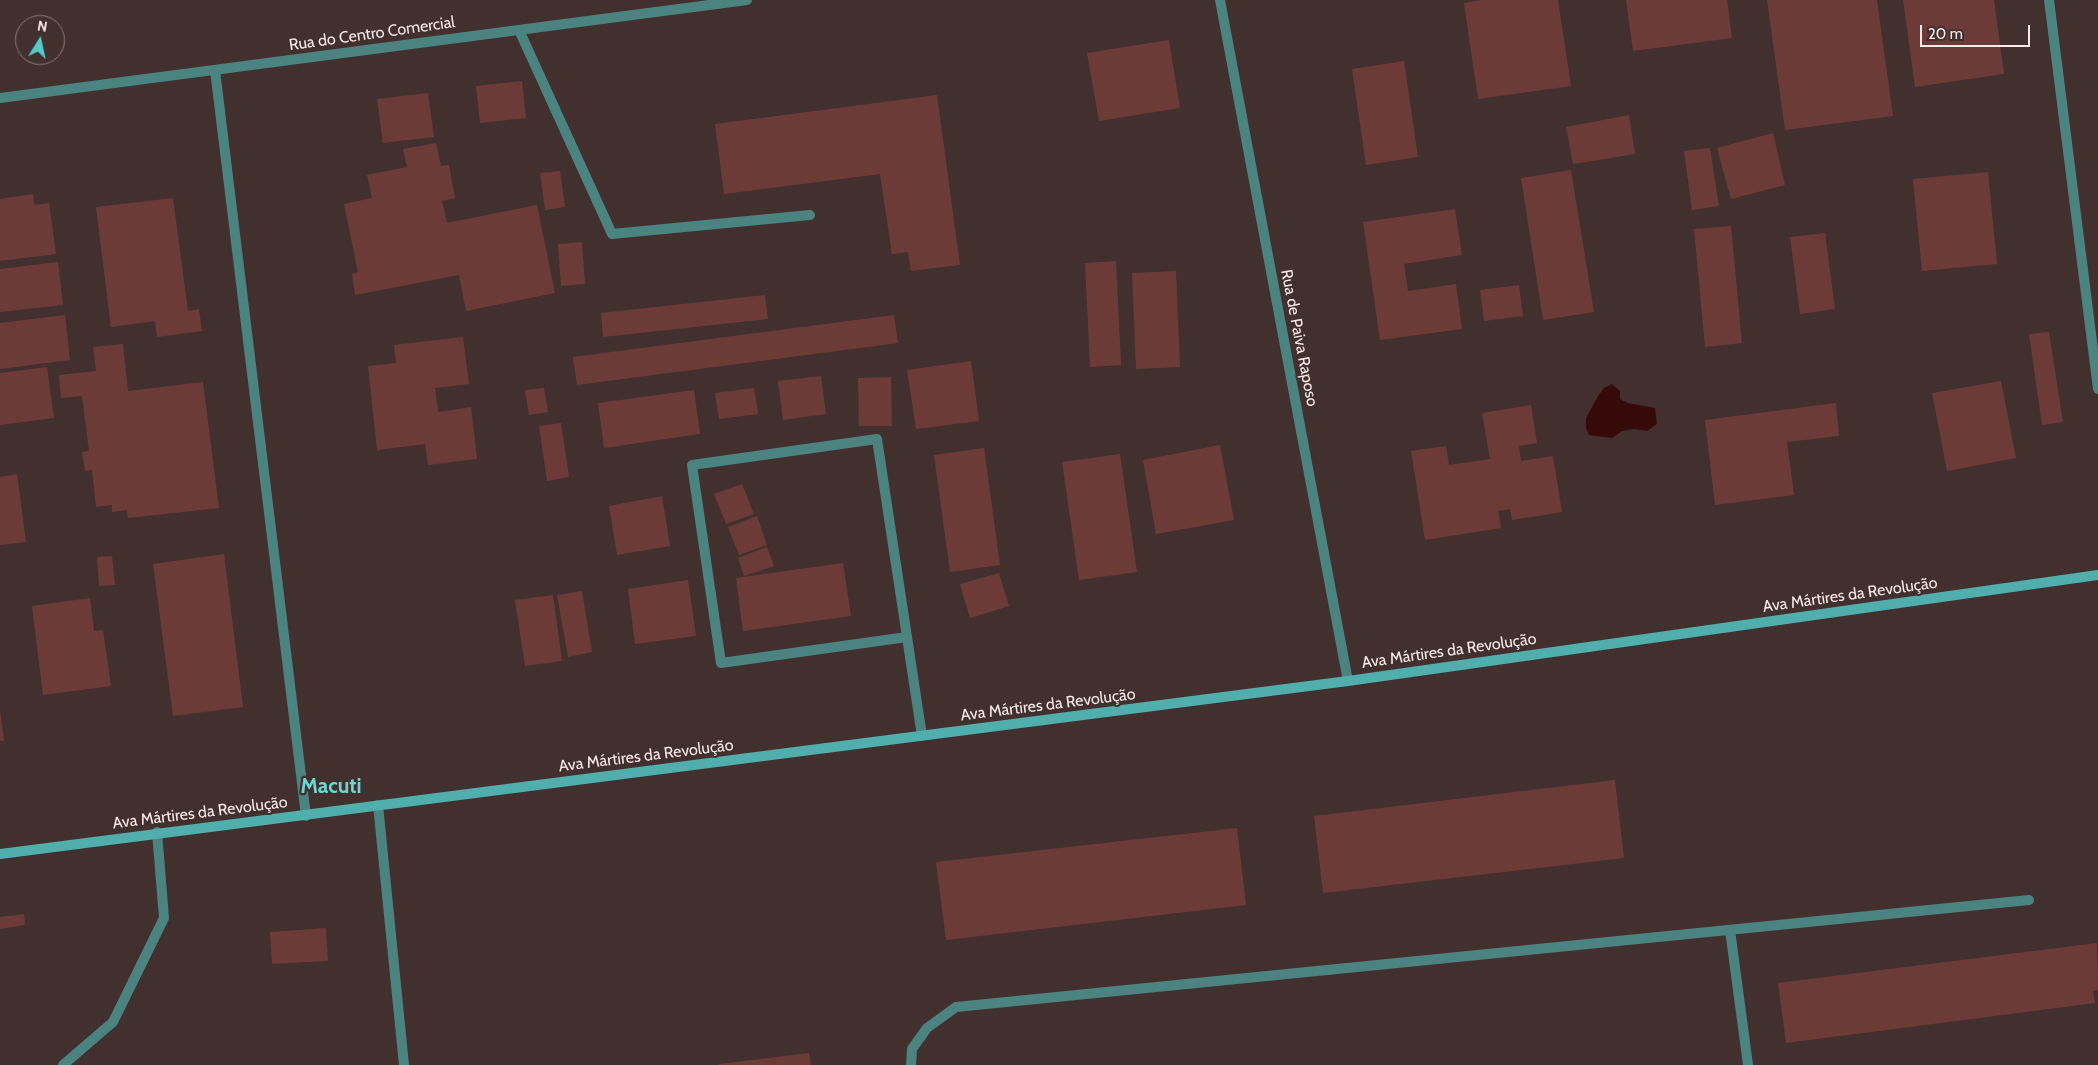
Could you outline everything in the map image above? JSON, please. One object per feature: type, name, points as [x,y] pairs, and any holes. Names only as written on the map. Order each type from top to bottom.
[{"type":"street","name":"Rua do Centro Comercial","points":[[0,98],[747,0]]},
{"type":"street","name":"Rua de Paiva Raposo","points":[[1220,0],[1348,680]]},
{"type":"street","points":[[2049,0],[2098,389]]},
{"type":"street","points":[[519,30],[612,234],[810,216]]},
{"type":"street","points":[[215,70],[306,816]]},
{"type":"street","points":[[907,637],[721,663],[692,464],[877,439],[907,637],[922,736]]},
{"type":"street","name":"Ava Mártires da Revolução","points":[[0,854],[157,832],[306,816],[378,805],[1348,680],[2098,575]]},
{"type":"street","points":[[378,805],[404,1065]]},
{"type":"street","points":[[63,1065],[113,1022],[164,918],[157,832]]},
{"type":"street","points":[[911,1065],[912,1049],[927,1028],[956,1007],[2029,900]]},
{"type":"street","points":[[1730,930],[1748,1065]]},
{"type":"shaded area","points":[[1612,384],[1620,391],[1620,399],[1628,403],[1655,408],[1657,424],[1647,431],[1634,429],[1622,431],[1612,438],[1589,435],[1586,428],[1586,418],[1604,388]]},
{"type":"building","points":[[1482,0],[1558,0],[1571,86],[1478,99],[1464,3]]},
{"type":"building","points":[[1626,0],[1727,0],[1732,38],[1633,51]]},
{"type":"building","points":[[1767,0],[1877,0],[1893,116],[1785,130]]},
{"type":"building","points":[[1903,0],[1994,0],[2004,74],[1915,87]]},
{"type":"building","points":[[1169,40],[1180,108],[1099,121],[1087,53]]},
{"type":"building","points":[[1404,61],[1418,157],[1366,165],[1352,69]]},
{"type":"building","points":[[522,81],[526,118],[480,123],[476,86]]},
{"type":"building","points":[[428,93],[434,137],[383,143],[377,99]]},
{"type":"building","points":[[937,95],[960,265],[911,271],[908,252],[892,254],[880,174],[724,194],[715,124]]},
{"type":"building","points":[[1629,115],[1635,154],[1573,164],[1566,127]]},
{"type":"building","points":[[1773,133],[1785,185],[1731,199],[1717,148]]},
{"type":"building","points":[[436,143],[441,166],[449,165],[455,198],[442,201],[447,223],[537,205],[555,293],[466,311],[459,275],[355,295],[352,274],[358,272],[344,204],[372,198],[367,175],[407,167],[403,149]]},
{"type":"building","points":[[1710,148],[1719,206],[1692,210],[1684,151]]},
{"type":"building","points":[[1571,170],[1594,312],[1543,320],[1521,178]]},
{"type":"building","points":[[560,171],[565,207],[545,210],[540,173]]},
{"type":"building","points":[[1988,172],[1997,264],[1922,271],[1913,179]]},
{"type":"building","points":[[33,194],[34,205],[49,203],[56,254],[0,261],[0,199]]},
{"type":"building","points":[[173,198],[188,311],[199,309],[202,331],[157,337],[155,321],[111,327],[96,207]]},
{"type":"building","points":[[1455,209],[1462,255],[1404,264],[1408,291],[1456,284],[1462,329],[1380,340],[1363,222]]},
{"type":"building","points":[[1731,226],[1742,343],[1705,347],[1694,229]]},
{"type":"building","points":[[1825,233],[1835,309],[1800,314],[1790,237]]},
{"type":"building","points":[[582,242],[585,284],[561,286],[558,244]]},
{"type":"building","points":[[1116,261],[1121,365],[1090,367],[1085,263]]},
{"type":"building","points":[[58,262],[63,305],[0,312],[0,269]]},
{"type":"building","points":[[1176,271],[1180,367],[1136,369],[1132,273]]},
{"type":"building","points":[[1519,285],[1523,316],[1484,321],[1480,290]]},
{"type":"building","points":[[765,295],[768,319],[603,337],[601,313]]},
{"type":"building","points":[[65,315],[70,360],[0,369],[0,323]]},
{"type":"building","points":[[894,315],[898,343],[577,385],[573,357]]},
{"type":"building","points":[[2049,332],[2063,422],[2042,425],[2029,334]]},
{"type":"building","points":[[463,337],[469,384],[435,388],[438,412],[471,407],[477,459],[428,465],[425,444],[377,450],[368,366],[396,363],[394,345]]},
{"type":"building","points":[[123,344],[128,391],[203,382],[219,508],[128,518],[127,510],[112,512],[112,505],[96,507],[92,470],[85,471],[82,452],[89,451],[82,396],[61,398],[59,375],[96,371],[93,347]]},
{"type":"building","points":[[971,361],[979,421],[916,429],[907,370]]},
{"type":"building","points":[[47,367],[54,418],[0,425],[0,373]]},
{"type":"building","points":[[821,376],[826,414],[783,420],[778,381]]},
{"type":"building","points":[[891,377],[892,426],[859,426],[858,378]]},
{"type":"building","points":[[2001,381],[2016,458],[1947,471],[1932,393]]},
{"type":"building","points":[[544,388],[548,412],[529,415],[525,390]]},
{"type":"building","points":[[754,388],[758,414],[719,419],[715,393]]},
{"type":"building","points":[[694,390],[700,434],[604,448],[598,403]]},
{"type":"building","points":[[1836,403],[1839,436],[1787,442],[1794,495],[1715,505],[1705,420]]},
{"type":"building","points":[[1531,405],[1537,443],[1519,446],[1521,461],[1553,456],[1562,512],[1512,520],[1510,509],[1498,511],[1501,528],[1425,540],[1411,451],[1446,446],[1449,465],[1490,459],[1482,413]]},
{"type":"building","points":[[561,423],[569,477],[547,481],[539,426]]},
{"type":"building","points":[[1220,445],[1234,520],[1156,534],[1143,460]]},
{"type":"building","points":[[984,448],[1000,565],[950,572],[934,455]]},
{"type":"building","points":[[1120,454],[1137,572],[1079,580],[1062,462]]},
{"type":"building","points":[[17,474],[26,542],[0,545],[0,477]]},
{"type":"building","points":[[742,484],[754,514],[726,524],[714,494]]},
{"type":"building","points":[[662,496],[670,546],[617,555],[609,506]]},
{"type":"building","points":[[757,516],[767,545],[739,555],[728,527]]},
{"type":"building","points":[[767,547],[774,566],[744,576],[738,558]]},
{"type":"building","points":[[224,554],[243,707],[173,716],[153,564]]},
{"type":"building","points":[[112,556],[115,585],[99,586],[97,557]]},
{"type":"building","points":[[843,563],[851,616],[743,631],[736,578]]},
{"type":"building","points":[[999,573],[1009,606],[970,618],[960,584]]},
{"type":"building","points":[[688,580],[696,636],[635,644],[628,589]]},
{"type":"building","points":[[582,591],[592,652],[568,657],[557,595]]},
{"type":"building","points":[[553,595],[562,661],[525,666],[515,600]]},
{"type":"building","points":[[90,598],[94,631],[103,630],[111,686],[43,695],[32,606]]},
{"type":"building","points":[[0,710],[4,741],[0,741]]},
{"type":"building","points":[[1615,780],[1624,858],[1323,893],[1314,816]]},
{"type":"building","points":[[1237,828],[1246,905],[946,940],[936,862]]},
{"type":"building","points":[[24,914],[25,925],[0,929],[0,917]]},
{"type":"building","points":[[326,928],[328,961],[272,964],[270,932]]},
{"type":"building","points":[[2097,943],[2098,990],[2093,991],[2095,1003],[1786,1043],[1778,983]]},
{"type":"building","points":[[809,1053],[811,1065],[719,1065],[719,1064]]},
{"type":"district","name":"Macuti","points":[[331,787]]}]
